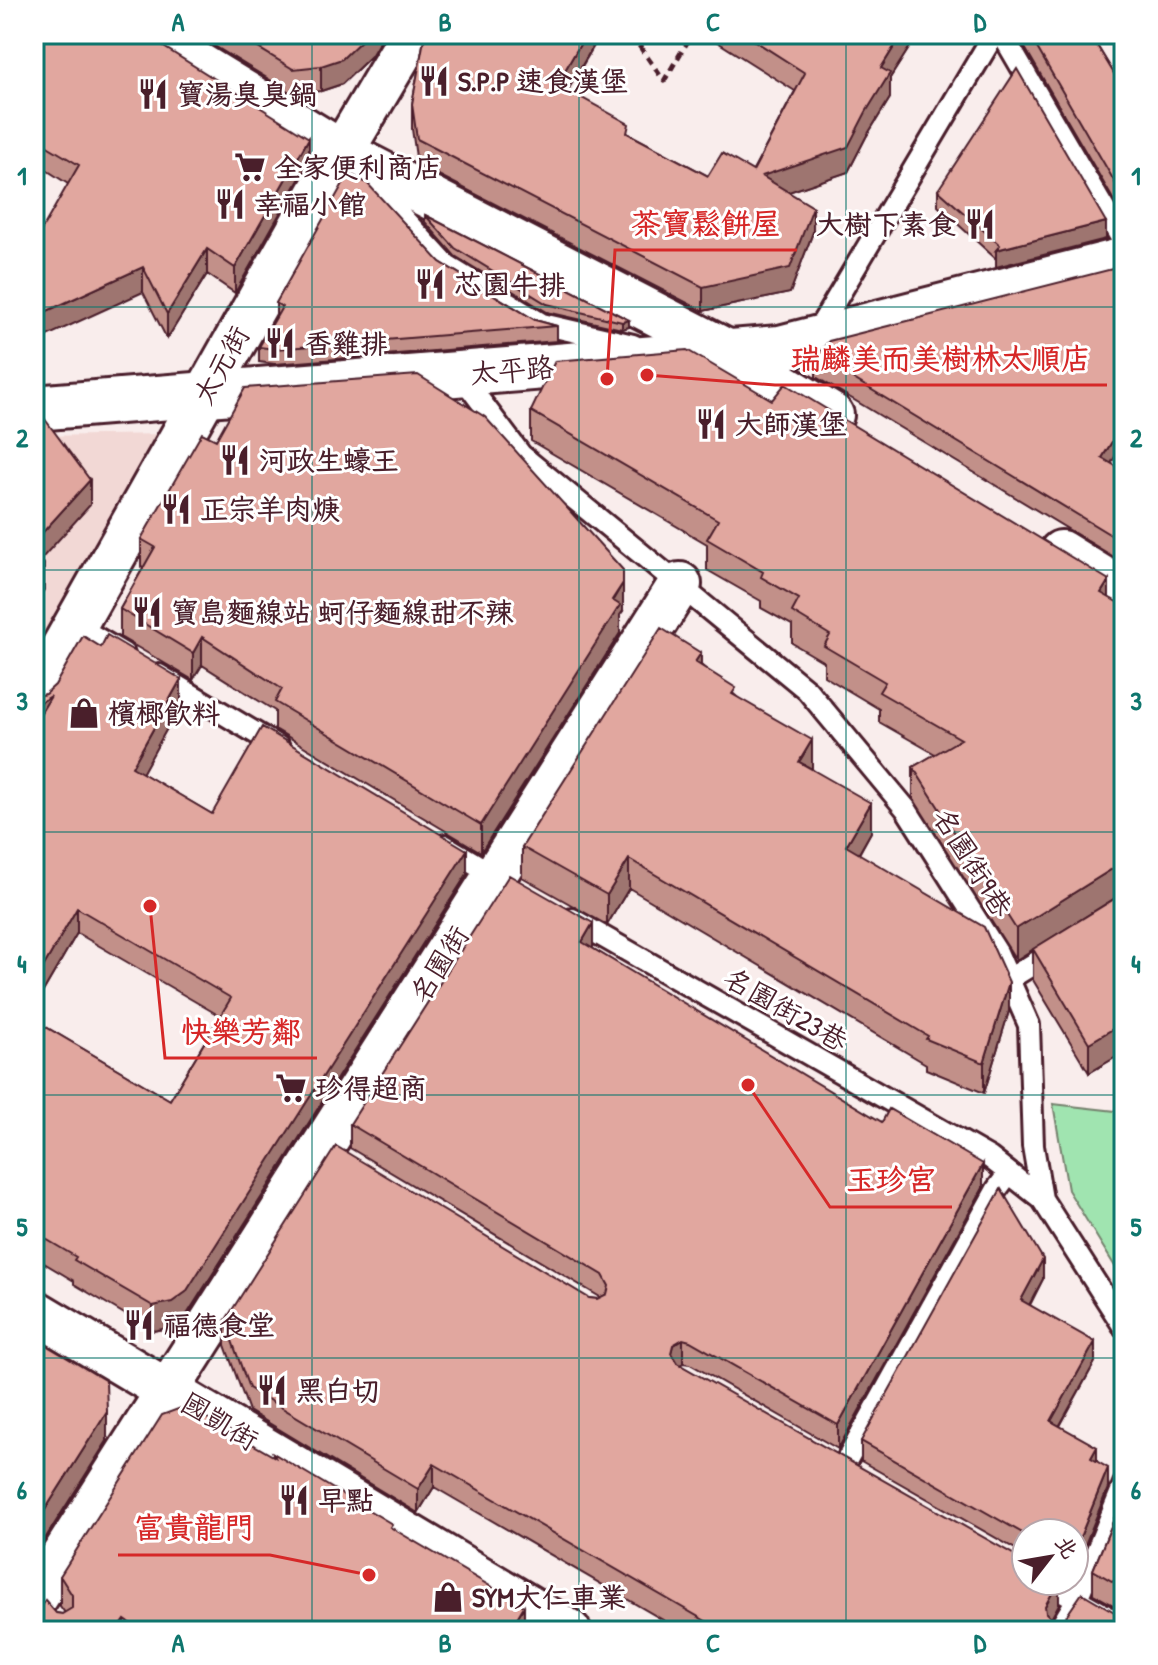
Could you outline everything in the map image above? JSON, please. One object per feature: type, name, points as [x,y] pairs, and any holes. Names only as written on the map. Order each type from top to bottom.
[{"type":"street","points":[[149,34],[342,152],[729,352],[865,434]]},
{"type":"street","name":"太元街","points":[[34,698],[342,152],[412,34]]},
{"type":"street","name":"太平路","points":[[34,408],[780,348],[1124,260]]},
{"type":"street","points":[[1029,533],[1124,591]]},
{"type":"street","name":"名園街","points":[[42,1605],[168,1390],[509,883],[680,584]]},
{"type":"street","name":"國凱街","points":[[34,1311],[569,1631]]},
{"type":"lane","points":[[813,338],[993,36],[1124,243]]},
{"type":"lane","points":[[342,152],[447,266],[542,324],[681,356]]},
{"type":"lane","points":[[460,374],[521,455],[680,584]]},
{"type":"lane","name":"名園街9巷","points":[[680,584],[807,690],[906,809],[997,952],[1029,1025],[1033,1146],[1042,1199],[1124,1327]]},
{"type":"lane","points":[[75,625],[299,759]]},
{"type":"lane","points":[[430,837],[509,883]]},
{"type":"lane","name":"名園街23巷","points":[[550,907],[976,1150],[1042,1199]]},
{"type":"lane","points":[[1009,979],[1073,940]]},
{"type":"lane","points":[[843,1467],[997,1189],[1009,1173]]},
{"type":"lane","points":[[1058,1631],[1077,1599],[1124,1484]]},
{"type":"lane","points":[[1073,1597],[1124,1626]]},
{"type":"path","points":[[631,34],[664,81],[692,34]]},
{"type":"shaded area","points":[[168,434],[34,658],[34,436]]},
{"type":"green space","points":[[1053,1104],[1124,1112],[1124,1271],[1119,1273],[1068,1190]]},
{"type":"building","points":[[34,34],[143,34],[309,138],[235,268],[207,249],[167,314],[143,267],[34,317],[34,243],[79,165],[34,138]]},
{"type":"building","points":[[235,34],[368,34],[342,59],[321,66],[293,69]]},
{"type":"building","points":[[425,34],[586,34],[557,84],[629,124],[627,133],[708,176],[722,153],[753,171],[805,73],[744,34],[902,34],[881,68],[890,73],[848,147],[762,176],[813,207],[790,268],[703,287],[417,139],[412,104]]},
{"type":"building","points":[[1029,34],[1090,34],[1124,90],[1124,198]]},
{"type":"building","points":[[1017,69],[1106,222],[996,250],[1000,245],[938,190]]},
{"type":"building","points":[[349,173],[368,184],[440,262],[535,320],[557,326],[275,349],[259,347],[282,307],[276,303]]},
{"type":"building","points":[[425,215],[629,320],[622,322],[547,304],[455,248]]},
{"type":"building","points":[[1124,266],[1124,422],[1102,458],[1124,471],[1124,543],[816,356],[829,341]]},
{"type":"building","points":[[687,350],[772,400],[785,384],[1109,580],[1101,593],[1124,606],[1124,865],[1117,866],[1016,929],[913,767],[961,739],[879,692],[885,682],[824,646],[830,635],[792,612],[799,599],[761,577],[763,572],[707,539],[718,520],[531,411],[555,361]]},
{"type":"building","points":[[418,375],[485,417],[623,570],[623,583],[612,600],[620,605],[481,825],[275,702],[282,689],[202,637],[193,653],[120,609],[155,547],[141,539],[202,433],[216,440],[245,388]]},
{"type":"building","points":[[44,418],[90,480],[34,542],[34,419]]},
{"type":"building","points":[[34,552],[44,565],[34,580]]},
{"type":"building","points":[[34,605],[42,610],[34,624]]},
{"type":"building","points":[[661,628],[701,653],[695,662],[736,688],[732,694],[812,740],[799,762],[871,803],[846,846],[984,927],[1009,982],[984,1063],[926,1039],[928,1036],[629,859],[607,895],[522,847]]},
{"type":"building","points":[[107,635],[181,679],[132,767],[212,814],[262,727],[467,850],[186,1292],[172,1302],[153,1306],[74,1260],[76,1257],[34,1232],[34,1020],[170,1100],[231,998],[77,908],[34,983],[34,724],[51,696],[34,706],[34,697],[45,694],[55,685],[83,636],[101,647]]},
{"type":"building","points":[[509,875],[593,923],[582,942],[882,1122],[889,1109],[983,1164],[838,1425],[690,1341],[683,1339],[673,1345],[671,1353],[677,1363],[1010,1552],[1010,1597],[1050,1597],[1045,1606],[1046,1613],[1052,1619],[1065,1618],[1079,1597],[1089,1597],[1118,1614],[1124,1614],[1124,1631],[723,1631],[434,1464],[418,1489],[249,1388],[225,1321],[336,1146],[589,1298],[597,1299],[607,1294],[609,1286],[603,1275],[350,1124]]},
{"type":"building","points":[[1124,893],[1124,1040],[1116,1027],[1089,1043],[1033,949]]},
{"type":"building","points":[[1001,1189],[1043,1259],[1021,1300],[1095,1342],[1051,1421],[1097,1447],[1091,1458],[1108,1468],[1088,1517],[1010,1517],[1010,1526],[861,1441]]},
{"type":"building","points":[[34,1338],[106,1381],[107,1412],[43,1513],[34,1507]]},
{"type":"building","points":[[186,1406],[275,1457],[273,1453],[524,1606],[517,1618],[539,1631],[141,1631],[125,1620],[117,1631],[34,1631],[34,1616],[45,1600],[56,1613],[62,1614],[72,1608],[72,1595],[60,1576],[162,1415]]},
{"type":"building","points":[[1124,1495],[1124,1588],[1093,1570]]},
{"type":"place","name":"S.P.P 速食漢堡","points":[[434,81]]},
{"type":"place","name":"寶湯臭臭鍋","points":[[153,94]]},
{"type":"place","name":"全家便利商店","points":[[250,167]]},
{"type":"place","name":"幸福小館","points":[[230,204]]},
{"type":"place","name":"大樹下素食","points":[[980,224]]},
{"type":"place","name":"芯園牛排","points":[[430,284]]},
{"type":"place","name":"香雞排","points":[[280,343]]},
{"type":"place","name":"瑞麟美而美樹林太順店","points":[[647,375]]},
{"type":"place","name":"茶寶鬆餅屋","points":[[607,379]]},
{"type":"place","name":"大師漢堡","points":[[711,424]]},
{"type":"place","name":"河政生蠔王","points":[[235,460]]},
{"type":"place","name":"正宗羊肉焿","points":[[176,509]]},
{"type":"place","name":"寶島麵線站 蚵仔麵線甜不辣","points":[[147,612]]},
{"type":"place","name":"檳榔飲料","points":[[84,713]]},
{"type":"place","name":"快樂芳鄰","points":[[150,906]]},
{"type":"place","name":"玉珍宮","points":[[748,1085]]},
{"type":"place","name":"珍得超商","points":[[291,1088]]},
{"type":"place","name":"福德食堂","points":[[139,1325]]},
{"type":"place","name":"黑白切","points":[[272,1390]]},
{"type":"place","name":"早點","points":[[294,1500]]},
{"type":"place","name":"富貴龍門","points":[[369,1575]]},
{"type":"place","name":"SYM大仁車業","points":[[448,1597]]}]
